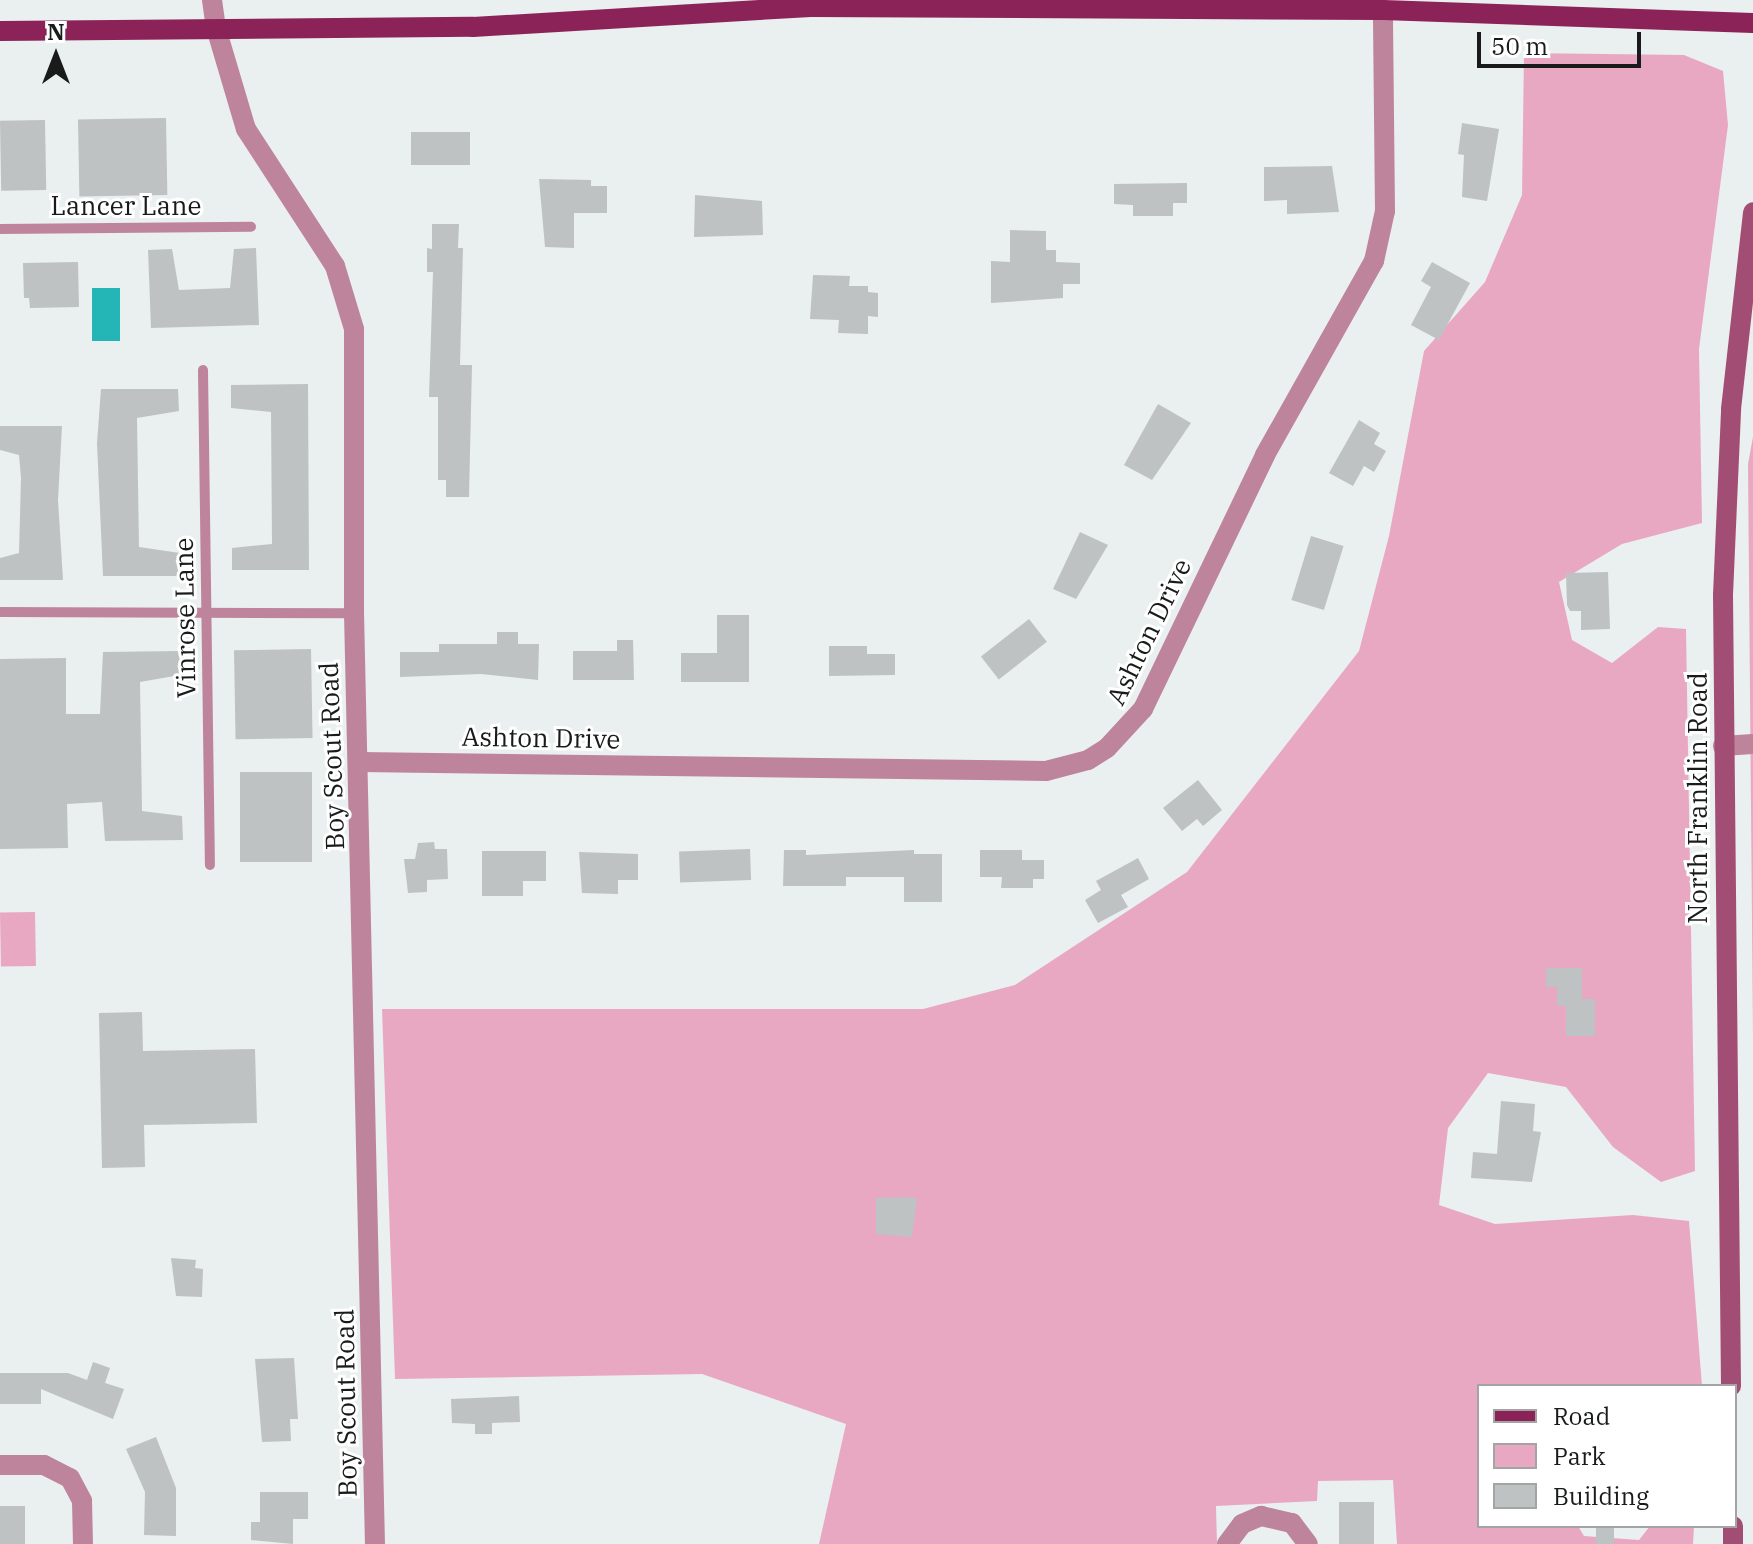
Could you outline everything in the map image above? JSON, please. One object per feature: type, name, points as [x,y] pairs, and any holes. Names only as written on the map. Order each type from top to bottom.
[{"type":"main road","points":[[0,31],[473,27],[810,7],[1383,10],[1753,23]]},
{"type":"main road","name":"North Franklin Road","points":[[1731,1384],[1723,746],[1731,409],[1753,212]]},
{"type":"street","name":"Boy Scout Road","points":[[212,0],[216,28],[246,129],[335,266],[349,304],[354,348],[354,613],[360,762],[375,1544]]},
{"type":"street","name":"Ashton Drive","points":[[360,762],[1046,771],[1088,760],[1107,748],[1143,709],[1265,455],[1374,261],[1385,211],[1383,10]]},
{"type":"street","points":[[1723,746],[1753,744]]},
{"type":"street","points":[[0,1465],[44,1465],[70,1478],[82,1501],[83,1544]]},
{"type":"street","points":[[1227,1544],[1242,1524],[1261,1516],[1292,1523],[1308,1544]]},
{"type":"lane","name":"Lancer Lane","points":[[0,229],[251,227]]},
{"type":"lane","name":"Vinrose Lane","points":[[203,370],[210,865]]},
{"type":"lane","points":[[0,612],[354,613]]},
{"type":"green space","points":[[1524,53],[1684,55],[1723,71],[1728,125],[1699,349],[1702,523],[1622,544],[1559,582],[1572,640],[1612,663],[1658,627],[1686,629],[1695,1171],[1661,1182],[1613,1147],[1566,1087],[1488,1073],[1448,1128],[1439,1205],[1495,1224],[1633,1215],[1689,1221],[1702,1384],[1477,1384],[1477,1528],[1579,1528],[1584,1536],[1639,1540],[1648,1528],[1694,1528],[1693,1544],[1397,1544],[1393,1480],[1318,1481],[1317,1501],[1216,1506],[1217,1544],[819,1544],[846,1424],[702,1374],[395,1379],[382,1009],[923,1009],[1015,985],[1187,872],[1359,651],[1389,536],[1424,351],[1485,282],[1522,195]]},
{"type":"green space","points":[[1753,437],[1753,1035],[1748,464]]},
{"type":"green space","points":[[35,912],[36,966],[1,967],[0,913]]},
{"type":"water","points":[[92,288],[120,288],[120,341],[92,341]]},
{"type":"building","points":[[166,118],[167,195],[79,197],[78,120]]},
{"type":"building","points":[[45,120],[46,190],[1,191],[0,121]]},
{"type":"building","points":[[1462,123],[1499,129],[1487,201],[1462,197],[1464,155],[1458,154]]},
{"type":"building","points":[[411,132],[470,132],[470,165],[411,165]]},
{"type":"building","points":[[1332,166],[1339,212],[1287,214],[1287,200],[1264,201],[1264,167]]},
{"type":"building","points":[[539,179],[591,180],[591,186],[607,186],[607,213],[574,213],[574,248],[545,247]]},
{"type":"building","points":[[1187,183],[1187,203],[1173,203],[1173,216],[1133,216],[1133,205],[1114,204],[1114,184]]},
{"type":"building","points":[[695,195],[762,201],[763,235],[694,237]]},
{"type":"building","points":[[432,224],[459,224],[458,248],[463,248],[460,365],[472,365],[469,497],[446,497],[446,480],[438,480],[438,397],[429,397],[433,272],[427,272],[427,248],[432,249]]},
{"type":"building","points":[[1010,230],[1046,231],[1046,250],[1056,250],[1056,262],[1080,263],[1080,284],[1063,284],[1063,298],[991,303],[991,261],[1010,262]]},
{"type":"building","points":[[256,248],[259,325],[151,328],[148,250],[172,249],[179,290],[230,288],[234,249]]},
{"type":"building","points":[[78,262],[79,307],[30,308],[29,298],[24,298],[23,263]]},
{"type":"building","points":[[1432,262],[1470,283],[1439,340],[1411,325],[1431,287],[1421,281]]},
{"type":"building","points":[[813,275],[850,276],[849,286],[868,286],[868,292],[878,293],[878,317],[868,316],[868,334],[838,333],[839,320],[810,319]]},
{"type":"building","points":[[308,384],[309,570],[232,570],[232,548],[272,544],[271,412],[231,408],[231,385]]},
{"type":"building","points":[[101,389],[178,389],[179,411],[137,418],[139,547],[180,553],[180,576],[103,576],[97,443]]},
{"type":"building","points":[[1158,404],[1191,423],[1152,480],[1124,465]]},
{"type":"building","points":[[1359,420],[1380,433],[1374,444],[1386,451],[1374,472],[1364,466],[1353,486],[1329,473]]},
{"type":"building","points":[[0,426],[62,426],[58,500],[63,580],[0,580],[0,558],[19,553],[21,478],[19,455],[0,450]]},
{"type":"building","points":[[1080,532],[1108,545],[1076,599],[1053,589]]},
{"type":"building","points":[[1311,536],[1344,546],[1324,610],[1291,600]]},
{"type":"building","points":[[1608,572],[1610,629],[1581,630],[1581,611],[1570,611],[1567,605],[1566,573]]},
{"type":"building","points":[[717,615],[749,615],[749,682],[681,682],[681,653],[717,653]]},
{"type":"building","points":[[1029,619],[1047,642],[999,679],[981,657]]},
{"type":"building","points":[[497,632],[518,632],[518,644],[539,644],[538,680],[481,674],[400,677],[400,652],[439,652],[439,644],[497,644]]},
{"type":"building","points":[[617,640],[633,640],[634,680],[573,680],[573,651],[617,651]]},
{"type":"building","points":[[829,646],[867,646],[867,654],[895,654],[895,675],[829,676]]},
{"type":"building","points":[[311,649],[313,738],[236,739],[234,650]]},
{"type":"building","points":[[180,651],[180,675],[140,682],[142,811],[182,816],[183,840],[105,841],[102,802],[67,804],[68,848],[0,849],[0,659],[66,658],[66,714],[100,714],[103,652]]},
{"type":"building","points":[[240,772],[312,772],[312,862],[240,862]]},
{"type":"building","points":[[1198,780],[1222,810],[1203,826],[1197,819],[1182,831],[1163,808]]},
{"type":"building","points":[[434,842],[435,849],[447,849],[448,879],[427,880],[427,892],[408,893],[404,859],[415,859],[418,843]]},
{"type":"building","points":[[750,849],[751,880],[680,882],[679,851]]},
{"type":"building","points":[[784,850],[806,850],[806,855],[914,850],[914,854],[942,854],[942,902],[904,902],[904,877],[846,877],[846,886],[783,886]]},
{"type":"building","points":[[980,850],[1022,850],[1022,860],[1044,860],[1044,879],[1033,879],[1033,888],[1001,888],[1002,877],[980,877]]},
{"type":"building","points":[[482,851],[546,851],[546,881],[523,881],[523,896],[482,896]]},
{"type":"building","points":[[579,852],[638,854],[638,880],[618,880],[618,894],[582,893]]},
{"type":"building","points":[[1138,858],[1149,879],[1121,895],[1128,907],[1098,923],[1085,900],[1101,890],[1096,881]]},
{"type":"building","points":[[1546,968],[1582,968],[1582,999],[1595,999],[1595,1036],[1566,1036],[1566,1006],[1557,1006],[1557,987],[1546,987]]},
{"type":"building","points":[[142,1012],[143,1051],[255,1049],[257,1123],[144,1125],[145,1167],[102,1168],[99,1013]]},
{"type":"building","points":[[1501,1101],[1535,1104],[1533,1131],[1541,1132],[1532,1182],[1471,1178],[1473,1152],[1497,1154]]},
{"type":"building","points":[[876,1198],[917,1198],[912,1237],[876,1234]]},
{"type":"building","points":[[171,1258],[196,1260],[195,1268],[203,1269],[202,1297],[176,1296]]},
{"type":"building","points":[[294,1358],[298,1419],[290,1419],[291,1441],[262,1442],[255,1359]]},
{"type":"building","points":[[93,1362],[110,1368],[105,1383],[124,1389],[113,1419],[41,1389],[41,1404],[0,1404],[0,1373],[68,1373],[87,1380]]},
{"type":"building","points":[[519,1396],[520,1422],[492,1423],[492,1434],[475,1434],[475,1424],[452,1423],[451,1399]]},
{"type":"building","points":[[156,1437],[176,1488],[176,1536],[144,1535],[145,1492],[126,1449]]},
{"type":"building","points":[[260,1492],[308,1492],[308,1519],[293,1519],[293,1544],[251,1540],[251,1522],[260,1522]]},
{"type":"building","points":[[1339,1502],[1374,1502],[1374,1544],[1339,1544]]},
{"type":"building","points":[[0,1506],[25,1506],[25,1544],[0,1544]]},
{"type":"building","points":[[1596,1528],[1614,1528],[1614,1544],[1596,1544]]}]
